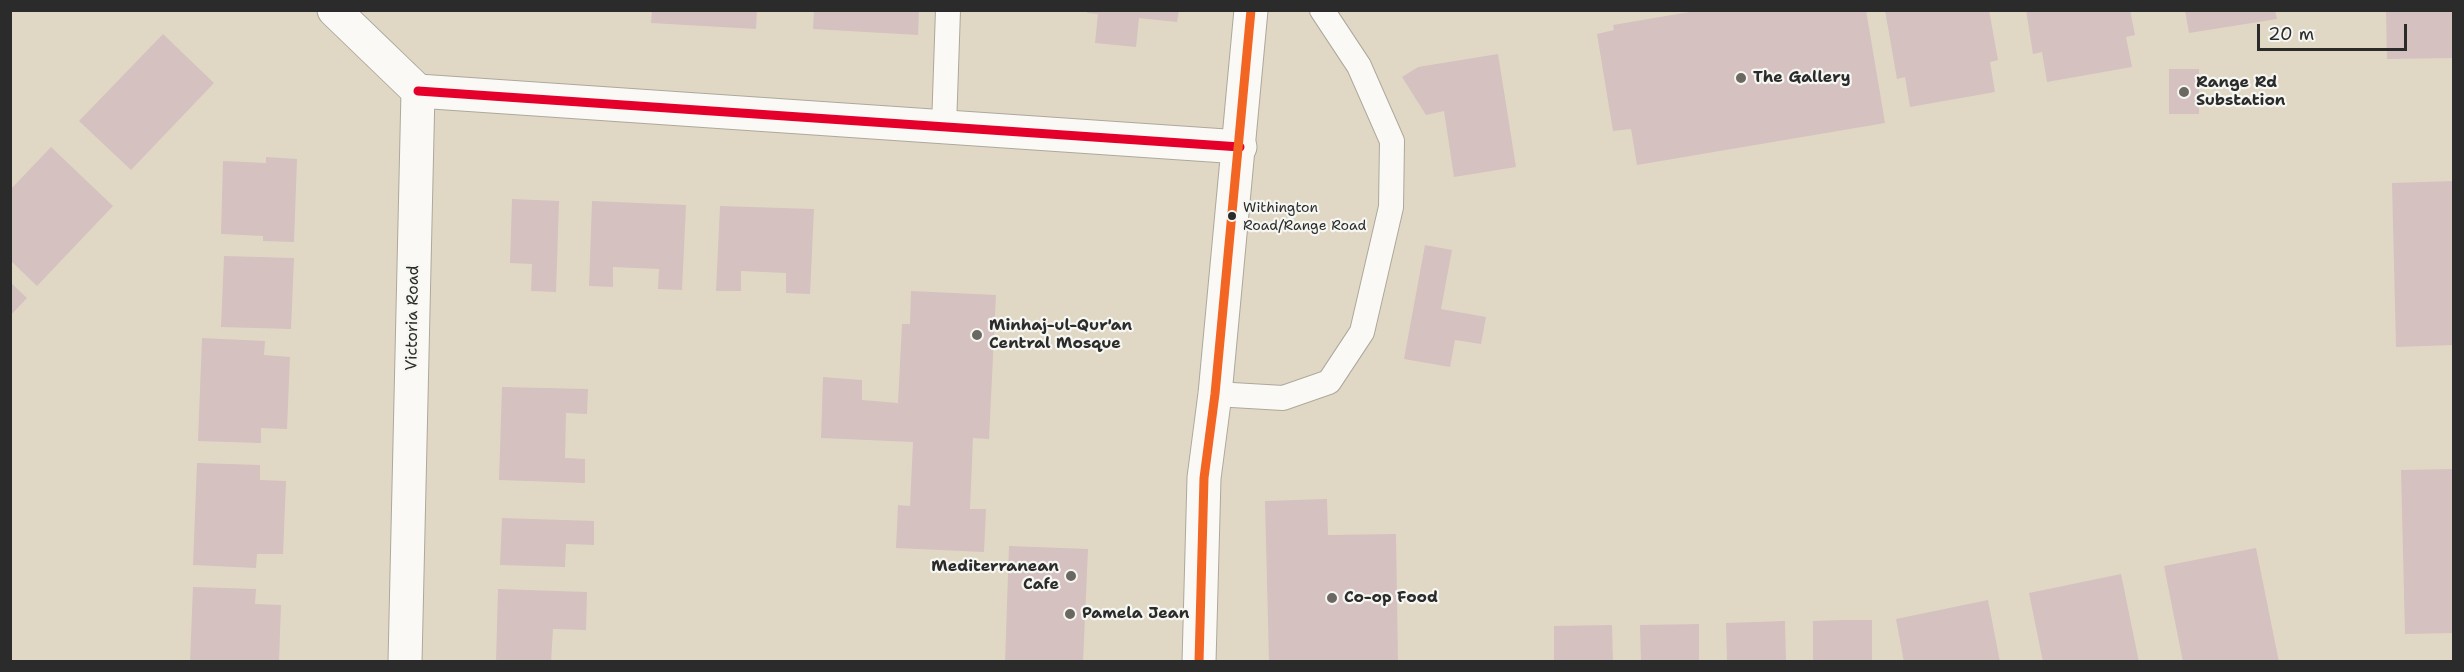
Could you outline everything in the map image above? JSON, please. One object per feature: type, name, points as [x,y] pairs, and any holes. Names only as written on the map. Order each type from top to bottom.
[{"type":"street","points":[[334,10],[418,91],[1240,147]]},
{"type":"street","points":[[1198,662],[1204,478],[1215,394],[1240,147],[1251,10]]},
{"type":"street","name":"Victoria Road","points":[[405,662],[418,91]]},
{"type":"lane","points":[[944,127],[948,10]]},
{"type":"lane","points":[[1215,394],[1283,398],[1329,382],[1362,332],[1391,207],[1392,141],[1359,66],[1323,10]]},
{"type":"building","points":[[652,10],[757,10],[756,29],[651,23]]},
{"type":"building","points":[[814,10],[919,10],[918,35],[813,29]]},
{"type":"building","points":[[1088,10],[1179,10],[1177,22],[1139,18],[1136,47],[1095,43],[1098,14],[1087,13]]},
{"type":"building","name":"The Gallery","points":[[1701,10],[1866,10],[1885,123],[1637,165],[1631,129],[1613,131],[1597,34],[1614,30],[1613,25]]},
{"type":"building","points":[[1885,10],[1989,10],[1998,60],[1990,62],[1995,92],[1910,107],[1905,77],[1897,79]]},
{"type":"building","points":[[2026,10],[2130,10],[2135,35],[2126,37],[2132,67],[2047,82],[2042,52],[2033,54]]},
{"type":"building","points":[[2185,10],[2275,10],[2277,19],[2189,33]]},
{"type":"building","points":[[2386,10],[2454,10],[2454,58],[2387,59]]},
{"type":"building","points":[[163,34],[214,83],[131,170],[79,121]]},
{"type":"building","points":[[1498,54],[1516,167],[1454,177],[1444,111],[1426,115],[1402,77],[1418,67]]},
{"type":"building","name":"Range Rd Substation","points":[[2169,69],[2199,69],[2199,114],[2169,114]]},
{"type":"building","points":[[51,147],[113,206],[37,286],[10,260],[10,190]]},
{"type":"building","points":[[266,157],[297,159],[294,242],[263,241],[263,236],[221,234],[223,161],[266,163]]},
{"type":"building","points":[[2454,181],[2454,345],[2396,347],[2392,183]]},
{"type":"building","points":[[512,199],[559,201],[556,292],[531,291],[532,264],[510,263]]},
{"type":"building","points":[[592,201],[686,205],[682,290],[658,289],[659,269],[613,267],[613,287],[589,286]]},
{"type":"building","points":[[720,206],[814,209],[810,294],[786,293],[786,273],[741,271],[741,291],[716,291]]},
{"type":"building","points":[[1425,245],[1452,250],[1441,309],[1486,317],[1481,344],[1455,340],[1450,367],[1404,359]]},
{"type":"building","points":[[224,256],[294,258],[291,329],[221,327]]},
{"type":"building","points":[[10,282],[27,298],[10,316]]},
{"type":"building","points":[[911,291],[996,295],[989,439],[973,438],[970,509],[986,509],[984,552],[896,548],[898,505],[910,506],[913,442],[821,438],[823,377],[862,380],[862,400],[898,403],[902,324],[910,324]]},
{"type":"building","points":[[202,338],[265,341],[264,355],[290,357],[287,429],[261,428],[261,443],[198,441]]},
{"type":"building","points":[[502,387],[588,389],[587,414],[566,413],[565,458],[585,459],[585,483],[499,480]]},
{"type":"building","points":[[197,463],[260,465],[260,480],[286,481],[283,554],[257,554],[256,568],[193,565]]},
{"type":"building","points":[[2454,469],[2454,633],[2405,634],[2401,470]]},
{"type":"building","name":"Co-op Food","points":[[1327,499],[1328,535],[1396,534],[1398,662],[1269,662],[1265,501]]},
{"type":"building","points":[[502,518],[594,521],[594,545],[566,544],[565,567],[500,565]]},
{"type":"building","points":[[1009,546],[1088,549],[1083,662],[1005,662]]},
{"type":"building","points":[[2256,548],[2279,662],[2183,662],[2164,566]]},
{"type":"building","points":[[2121,574],[2139,662],[2043,662],[2029,593]]},
{"type":"building","points":[[193,587],[256,589],[255,604],[281,605],[279,662],[190,662]]},
{"type":"building","points":[[498,589],[587,592],[586,630],[553,629],[551,662],[496,662]]},
{"type":"building","points":[[1988,600],[2000,662],[1904,662],[1896,619]]},
{"type":"building","points":[[1872,620],[1872,662],[1813,662],[1813,621]]},
{"type":"building","points":[[1785,621],[1786,662],[1727,662],[1726,623]]},
{"type":"building","points":[[1699,624],[1699,662],[1641,662],[1640,625]]},
{"type":"building","points":[[1612,625],[1613,662],[1554,662],[1554,626]]},
{"type":"transit line","points":[[1199,662],[1204,478],[1215,394],[1251,10]]},
{"type":"transit line","points":[[418,91],[1240,147]]},
{"type":"place","name":"The Gallery","points":[[1741,78]]},
{"type":"place","name":"Range Rd Substation","points":[[2184,92]]},
{"type":"place","name":"Withington Road/Range Road","points":[[1232,216]]},
{"type":"place","name":"Minhaj-ul-Qur'an Central Mosque","points":[[977,335]]},
{"type":"place","name":"Mediterranean Cafe","points":[[1071,576]]},
{"type":"place","name":"Co-op Food","points":[[1332,598]]},
{"type":"place","name":"Pamela Jean","points":[[1070,614]]}]
